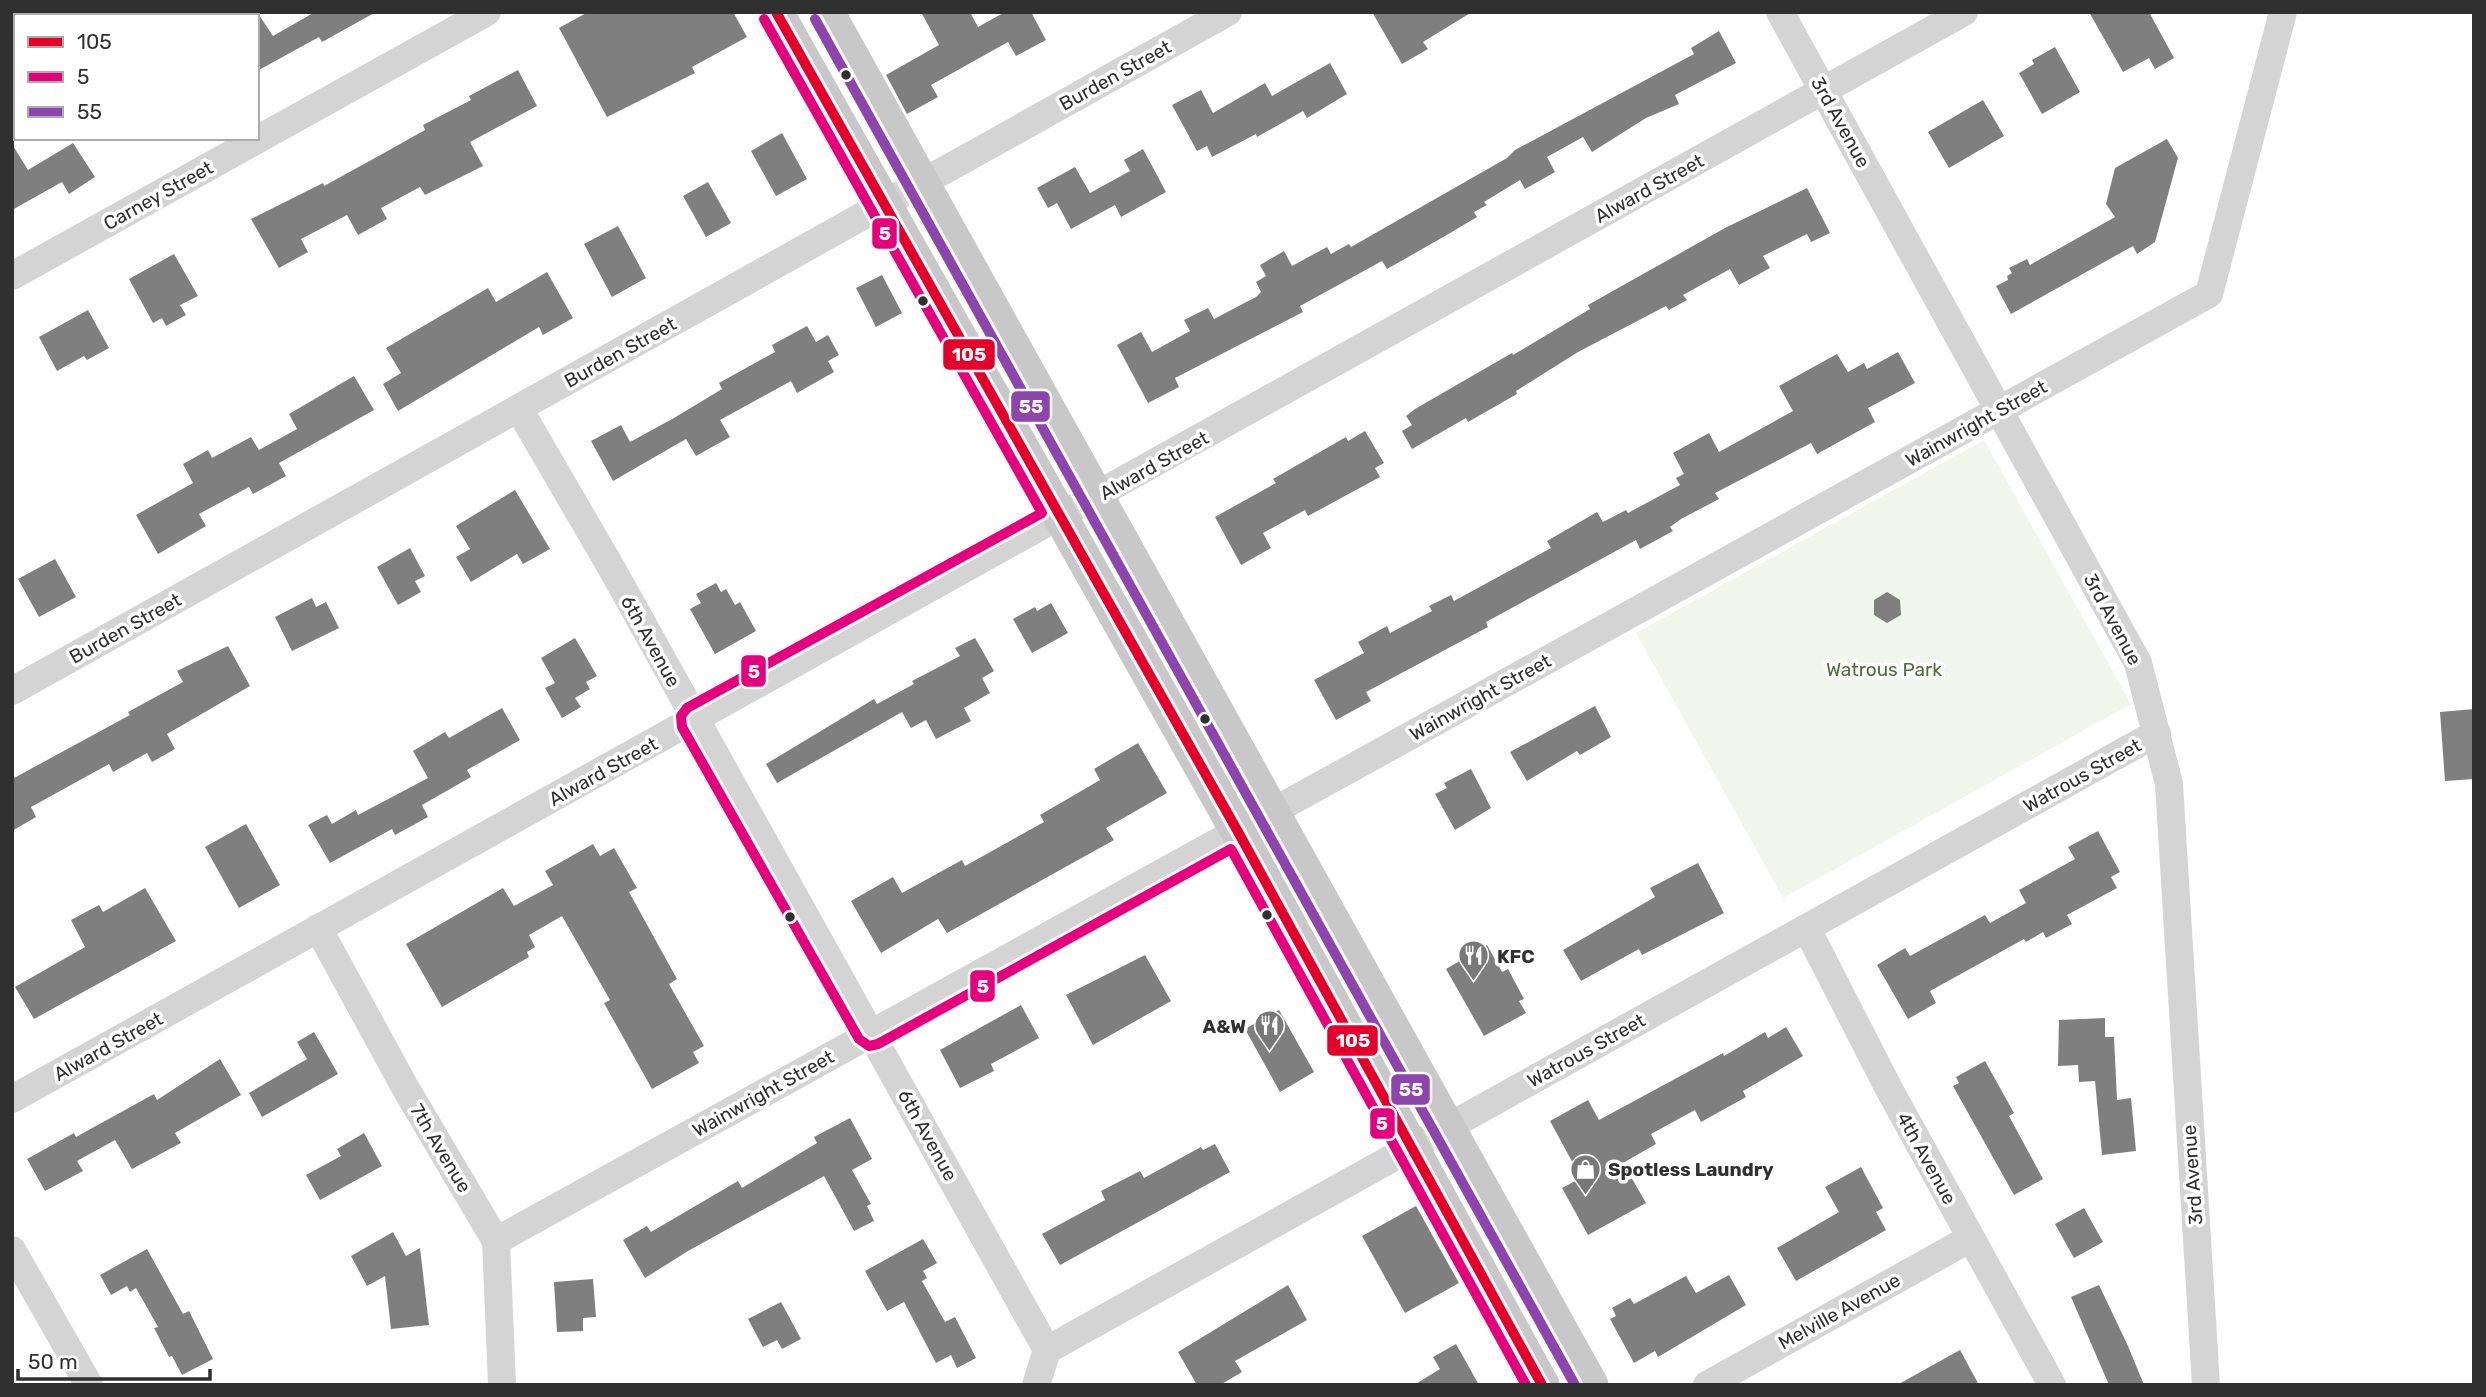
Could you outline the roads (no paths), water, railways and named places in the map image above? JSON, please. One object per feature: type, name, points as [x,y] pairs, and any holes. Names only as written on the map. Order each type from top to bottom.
[{"type":"main road","points":[[776,12],[1237,830],[1542,1385]]},
{"type":"main road","points":[[827,12],[1591,1385]]},
{"type":"street","name":"Carney Street","points":[[259,139],[487,12]]},
{"type":"street","name":"Burden Street","points":[[12,691],[1228,12]]},
{"type":"street","name":"3rd Avenue","points":[[1780,12],[2138,663],[2169,784],[2206,1385]]},
{"type":"street","name":"Alward Street","points":[[12,1099],[1099,497],[1964,12]]},
{"type":"street","name":"Wainwright Street","points":[[496,1241],[2209,294],[2283,12]]},
{"type":"street","name":"Carney Street","points":[[12,276],[257,140]]},
{"type":"street","name":"6th Avenue","points":[[519,409],[612,569],[1047,1350]]},
{"type":"street","name":"Watrous Street","points":[[1047,1350],[2157,733]]},
{"type":"street","name":"7th Avenue","points":[[318,928],[406,1089],[496,1241],[502,1385]]},
{"type":"street","name":"4th Avenue","points":[[1807,929],[1888,1087],[2052,1385]]},
{"type":"street","name":"Melville Avenue","points":[[1707,1385],[1971,1238]]},
{"type":"street","points":[[12,1250],[89,1385]]},
{"type":"street","points":[[1036,1385],[1047,1350]]},
{"type":"place","name":"KFC","points":[[1474,983]]},
{"type":"place","name":"A&W","points":[[1269,1053]]},
{"type":"place","name":"Spotless Laundry","points":[[1585,1196]]},
{"type":"park label","name":"Watrous Park","points":[[1884,669]]}]
